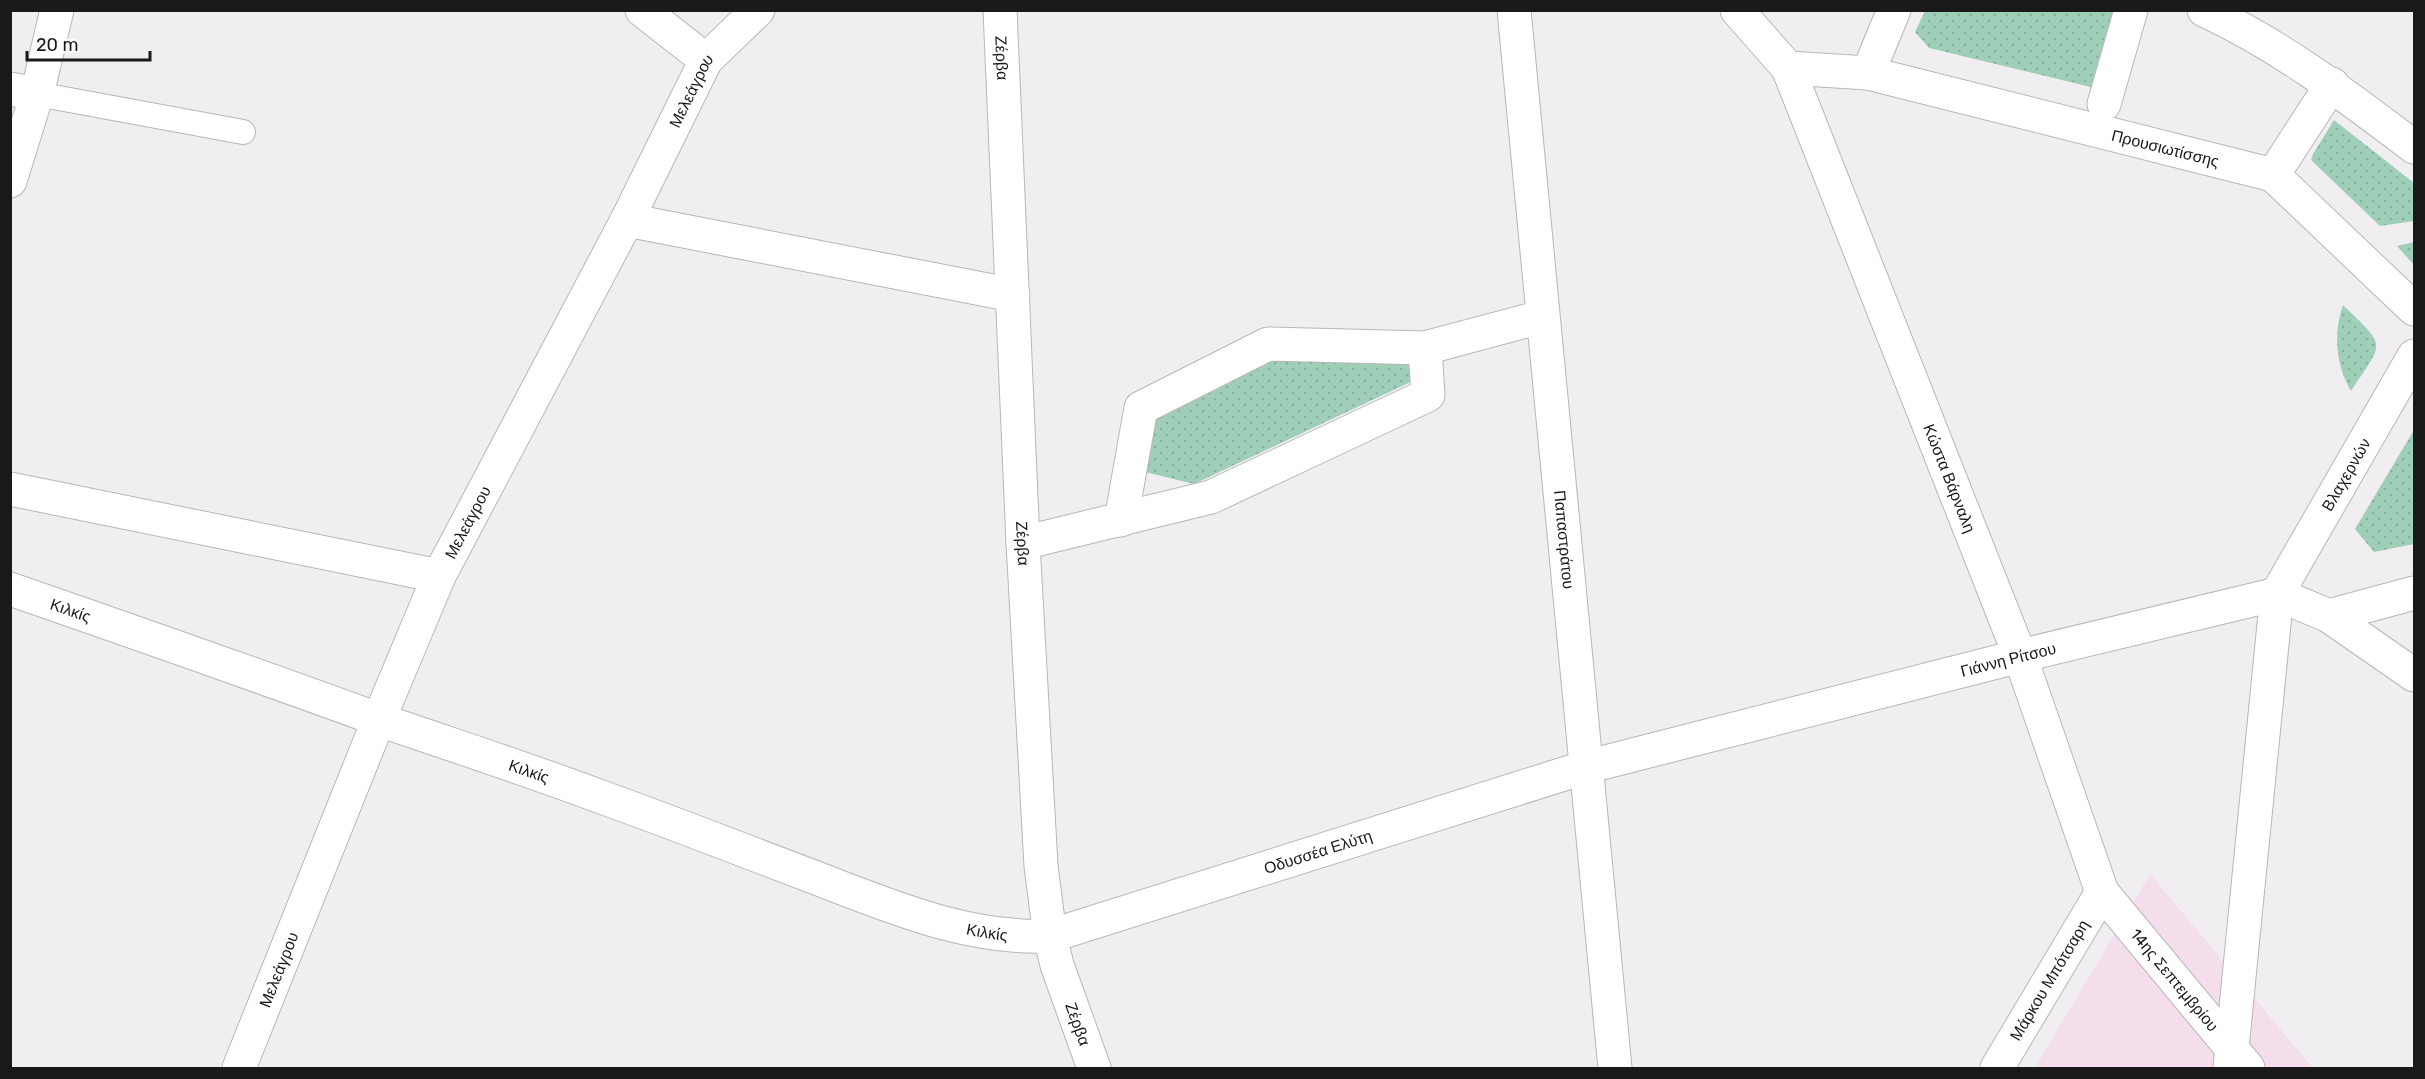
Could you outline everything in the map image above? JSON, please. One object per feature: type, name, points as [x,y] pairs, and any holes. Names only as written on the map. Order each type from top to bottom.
[{"type":"street","points":[[10,181],[24,91],[57,10]]},
{"type":"street","points":[[642,10],[706,60]]},
{"type":"street","name":"Μελεάγρου","points":[[239,1068],[439,576],[627,220],[706,60],[758,10]]},
{"type":"street","name":"Ζέρβα","points":[[1000,10],[1023,543],[1041,866],[1050,936],[1057,965],[1094,1068]]},
{"type":"street","name":"Παπαστράτου","points":[[1514,10],[1541,317],[1615,1068]]},
{"type":"street","name":"Κώστα Βάρναλη","points":[[1737,10],[1788,68],[2020,656],[2102,892]]},
{"type":"street","points":[[1869,73],[1894,10]]},
{"type":"street","points":[[2104,104],[2130,10]]},
{"type":"street","points":[[2204,10],[2226,20],[2332,84],[2415,147]]},
{"type":"street","name":"Προυσιωτίσσης","points":[[1788,68],[1869,73],[2272,176],[2415,309]]},
{"type":"street","points":[[2272,176],[2332,84]]},
{"type":"street","points":[[627,220],[1014,294]]},
{"type":"street","points":[[1121,520],[1141,408],[1268,344],[1425,348],[1541,317]]},
{"type":"street","points":[[1023,543],[1212,497],[1428,395],[1425,348]]},
{"type":"street","name":"Βλαχερνών","points":[[2277,594],[2415,356]]},
{"type":"street","points":[[10,489],[439,576]]},
{"type":"street","name":"Κιλκίς","points":[[10,590],[604,797],[872,899],[983,933],[1019,938],[1050,936]]},
{"type":"street","points":[[2329,616],[2415,593]]},
{"type":"street","points":[[2237,1062],[2277,594],[2329,616],[2415,675]]},
{"type":"street","name":"Γιάννη Ρίτσου","points":[[1586,767],[2020,656],[2277,594]]},
{"type":"street","name":"Οδυσσέα Ελύτη","points":[[1050,936],[1586,767]]},
{"type":"street","name":"14ης Σεπτεμβρίου","points":[[2102,892],[2237,1062]]},
{"type":"street","name":"Μάρκου Μπότσαρη","points":[[1997,1068],[2102,892]]},
{"type":"lane","points":[[24,91],[243,132]]},
{"type":"shaded area","points":[[2150,874],[2313,1068],[2035,1068]]},
{"type":"green space","points":[[1925,11],[2126,11],[2103,90],[1929,48],[1915,32]]},
{"type":"green space","points":[[2334,120],[2414,183],[2414,221],[2380,226],[2311,160]]},
{"type":"green space","points":[[2414,242],[2414,265],[2397,246]]},
{"type":"green space","points":[[2343,305],[2368,329],[2376,345],[2375,353],[2351,391],[2339,360],[2337,338]]},
{"type":"green space","points":[[1269,359],[1416,365],[1417,379],[1194,484],[1145,472],[1157,416]]},
{"type":"green space","points":[[2414,430],[2414,544],[2374,552],[2355,529]]}]
